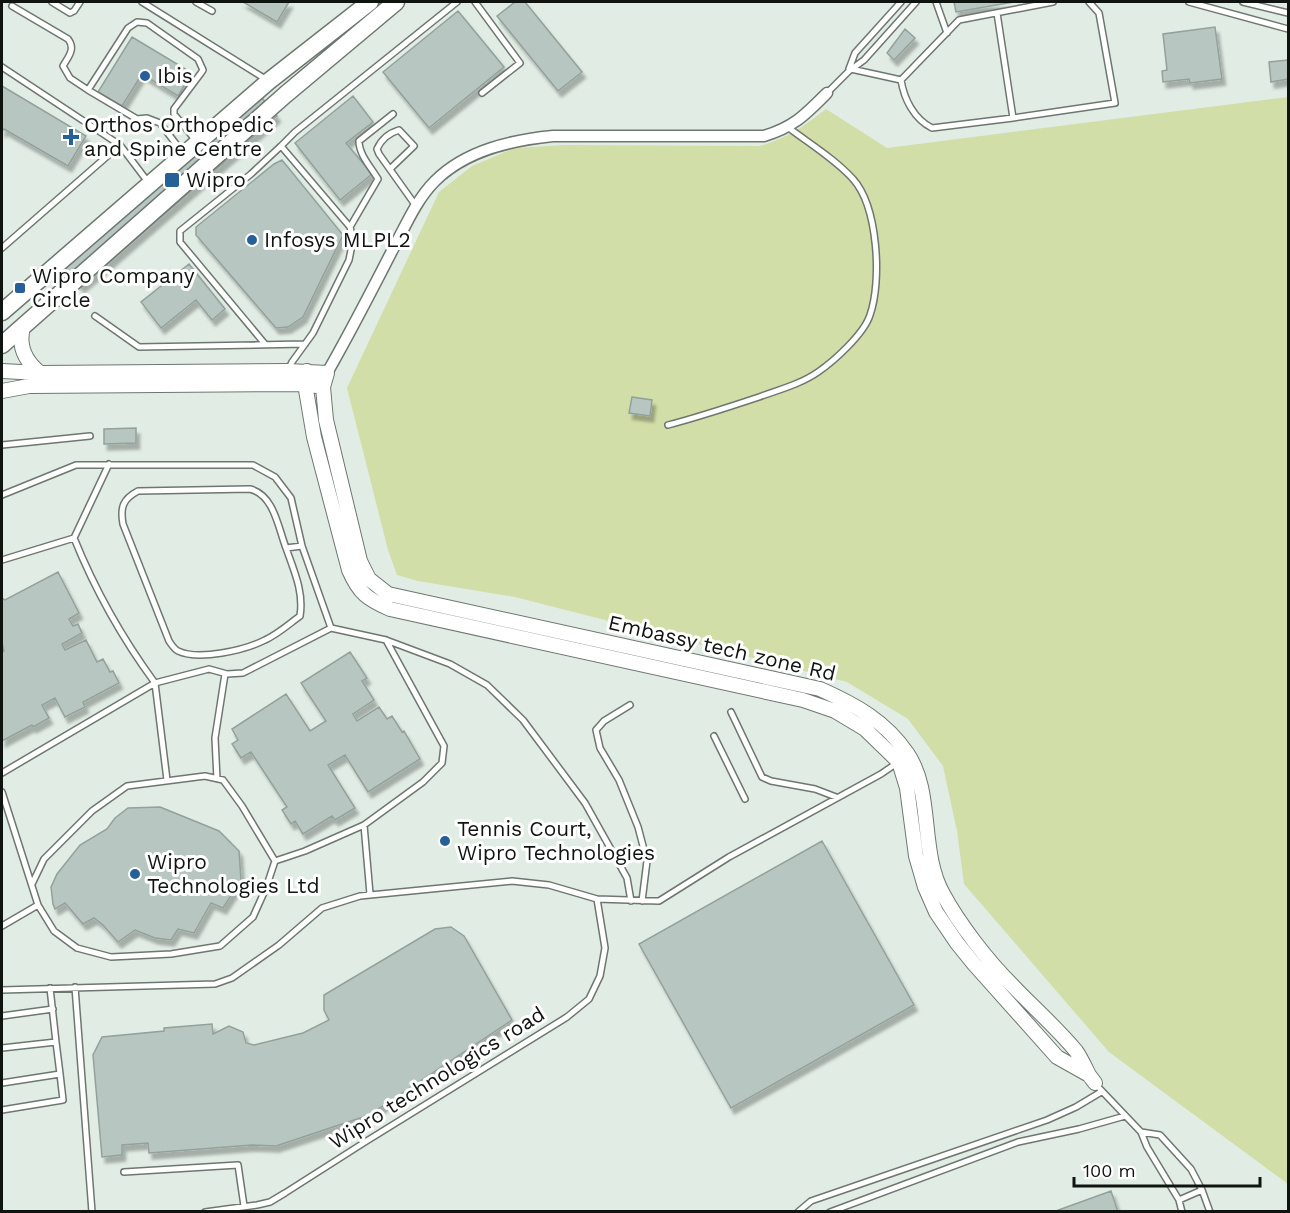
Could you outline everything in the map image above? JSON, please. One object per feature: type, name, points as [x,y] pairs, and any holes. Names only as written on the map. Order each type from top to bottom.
[{"type":"main road","points":[[2,345],[285,95],[396,2]]},
{"type":"main road","points":[[2,312],[269,81],[362,4]]},
{"type":"street","points":[[2,392],[29,386],[306,378],[325,380],[416,206],[436,180],[452,168],[497,146],[553,136],[764,136],[789,128],[827,93]]},
{"type":"street","points":[[24,324],[21,334],[25,358],[40,373]]},
{"type":"street","points":[[2,371],[40,373],[288,370],[306,378]]},
{"type":"street","points":[[306,378],[314,436],[349,570],[363,595],[390,609],[822,705],[865,729],[904,759],[916,855],[925,888],[936,912],[957,943],[1057,1057],[1095,1083]]},
{"type":"street","name":"Embassy tech zone Rd","points":[[325,380],[326,420],[360,561],[369,579],[388,594],[820,689],[854,705],[883,724],[921,788],[933,870],[940,890],[977,944],[1077,1052],[1095,1083]]},
{"type":"street","points":[[1011,1006],[1023,996]]},
{"type":"lane","points":[[52,2],[70,13],[80,2]]},
{"type":"lane","points":[[142,2],[269,81]]},
{"type":"lane","points":[[196,2],[212,11]]},
{"type":"lane","points":[[265,344],[180,242],[180,231],[251,174],[295,132],[457,2]]},
{"type":"lane","points":[[475,2],[520,63],[482,93]]},
{"type":"lane","points":[[850,70],[855,53],[901,2]]},
{"type":"lane","points":[[827,93],[850,70],[864,60],[916,2]]},
{"type":"lane","points":[[936,2],[947,33]]},
{"type":"lane","points":[[900,80],[959,20],[1053,2]]},
{"type":"lane","points":[[900,80],[906,100],[916,115],[932,128],[1115,103],[1099,13],[1089,2]]},
{"type":"lane","points":[[1188,2],[1288,29]]},
{"type":"lane","points":[[1243,2],[1288,14]]},
{"type":"lane","points":[[12,6],[68,39],[73,49],[63,66],[65,72],[88,90],[137,119],[147,118],[160,123],[184,155]]},
{"type":"lane","points":[[997,13],[1013,118]]},
{"type":"lane","points":[[88,90],[129,28],[137,22],[147,23],[198,59],[202,66],[201,73],[174,109],[174,114],[197,143]]},
{"type":"lane","points":[[2,67],[120,145],[149,184]]},
{"type":"lane","points":[[850,70],[900,80]]},
{"type":"lane","points":[[350,227],[378,179],[363,155],[359,141],[393,114]]},
{"type":"lane","points":[[668,425],[710,415],[785,388],[817,373],[850,345],[870,317],[876,273],[876,240],[867,204],[854,180],[789,128]]},
{"type":"lane","points":[[390,169],[414,146],[399,130],[391,133],[377,149],[390,169],[416,206]]},
{"type":"lane","points":[[2,248],[120,145]]},
{"type":"lane","points":[[281,146],[350,227],[353,240],[349,260],[313,333],[288,370]]},
{"type":"lane","points":[[95,316],[139,347],[305,344]]},
{"type":"lane","points":[[2,445],[90,436]]},
{"type":"lane","points":[[2,560],[74,538],[110,464]]},
{"type":"lane","points":[[2,495],[76,465],[253,465],[275,477],[291,498],[302,546],[331,627]]},
{"type":"lane","points":[[250,489],[259,491],[267,498],[286,548],[298,581],[302,601],[300,616],[264,641],[237,651],[190,654],[177,650],[169,641],[120,513],[123,502],[138,491],[250,489]]},
{"type":"lane","points":[[74,538],[89,575],[126,640],[155,683],[167,780]]},
{"type":"lane","points":[[286,548],[302,546]]},
{"type":"lane","points":[[2,773],[155,683],[209,669],[225,674],[243,673],[331,627],[387,640],[450,664],[487,685],[523,720],[585,803],[627,878],[631,902]]},
{"type":"lane","points":[[275,861],[315,847],[364,825],[423,782],[442,763],[444,746],[387,640]]},
{"type":"lane","points":[[217,779],[215,738],[225,674]]},
{"type":"lane","points":[[630,705],[604,721],[596,730],[600,748],[619,780],[638,827],[647,861],[642,901]]},
{"type":"lane","points":[[731,712],[762,777],[771,781],[815,789],[836,798]]},
{"type":"lane","points":[[714,736],[745,799]]},
{"type":"lane","points":[[2,990],[215,984],[232,978],[279,945],[322,908],[370,894],[512,881],[549,885],[597,899],[631,902],[660,901],[729,857],[881,774],[904,759]]},
{"type":"lane","points":[[2,792],[38,905],[54,931],[77,948],[111,957],[171,954],[220,946],[253,917],[275,861],[242,806],[223,780],[205,776],[127,786],[92,811],[44,859],[32,884]]},
{"type":"lane","points":[[364,825],[370,894]]},
{"type":"lane","name":"Wipro technologics road","points":[[205,1212],[270,1202],[567,1017],[589,999],[600,976],[605,948],[597,899]]},
{"type":"lane","points":[[2,926],[38,905]]},
{"type":"lane","points":[[75,987],[92,1212]]},
{"type":"lane","points":[[2,1110],[63,1100],[50,988]]},
{"type":"lane","points":[[2,1016],[52,1009]]},
{"type":"lane","points":[[2,1048],[56,1042]]},
{"type":"lane","points":[[2,1083],[60,1074]]},
{"type":"lane","points":[[798,1212],[811,1201],[1047,1120],[1076,1107],[1095,1083],[1141,1132],[1147,1147],[1179,1200],[1182,1212]]},
{"type":"lane","points":[[830,1212],[1018,1142],[1080,1129],[1125,1116]]},
{"type":"lane","points":[[1141,1132],[1160,1135],[1191,1169],[1210,1212]]},
{"type":"lane","points":[[124,1172],[238,1165],[244,1206]]},
{"type":"lane","points":[[1179,1200],[1202,1190]]},
{"type":"green space","points":[[1288,97],[1288,1184],[1109,1052],[964,884],[957,831],[943,766],[908,719],[847,682],[515,597],[418,581],[397,575],[388,550],[347,388],[439,192],[472,166],[515,148],[564,145],[760,146],[794,131],[826,109],[887,148]]},
{"type":"building","points":[[243,2],[289,2],[277,22]]},
{"type":"building","points":[[515,2],[525,2],[582,72],[558,91],[497,16]]},
{"type":"building","points":[[954,2],[1014,2],[956,12]]},
{"type":"building","points":[[458,11],[504,67],[429,128],[383,72]]},
{"type":"building","points":[[1215,27],[1222,79],[1190,83],[1189,79],[1163,82],[1162,71],[1167,70],[1163,34]]},
{"type":"building","points":[[905,29],[915,38],[894,60],[887,53]]},
{"type":"building","points":[[132,37],[192,73],[178,96],[142,74],[122,106],[98,92]]},
{"type":"building","points":[[1288,60],[1288,79],[1271,82],[1269,62]]},
{"type":"building","points":[[2,86],[86,136],[68,166],[4,129],[2,131]]},
{"type":"building","points":[[252,86],[277,116],[81,287],[55,257]]},
{"type":"building","points":[[353,96],[373,122],[346,143],[372,174],[340,200],[295,143]]},
{"type":"building","points":[[282,160],[343,235],[303,317],[288,327],[276,328],[196,235],[196,227]]},
{"type":"building","points":[[189,264],[225,309],[212,320],[196,300],[161,328],[141,302]]},
{"type":"building","points":[[632,397],[652,400],[650,416],[629,413]]},
{"type":"building","points":[[136,428],[136,443],[104,444],[104,429]]},
{"type":"building","points":[[58,572],[79,613],[69,619],[73,626],[78,624],[82,633],[62,644],[65,650],[86,640],[97,662],[103,659],[119,683],[83,702],[85,707],[65,717],[55,698],[42,705],[49,718],[2,741],[2,652],[4,651],[2,598],[5,600]]},
{"type":"building","points":[[350,652],[367,678],[362,681],[374,700],[353,714],[357,721],[379,707],[387,719],[392,716],[402,732],[404,731],[420,759],[368,792],[345,755],[328,765],[355,808],[335,820],[332,816],[303,834],[295,821],[291,824],[282,810],[287,807],[251,752],[241,758],[232,744],[238,740],[232,729],[286,694],[310,731],[326,721],[301,683]]},
{"type":"building","points":[[160,807],[219,831],[239,851],[241,880],[223,908],[211,903],[194,933],[178,929],[171,940],[155,938],[135,930],[118,942],[94,918],[83,924],[65,903],[55,909],[51,887],[57,874],[80,845],[107,829],[115,818],[128,808]]},
{"type":"building","points":[[822,841],[914,1005],[731,1108],[639,944]]},
{"type":"building","points":[[451,927],[464,936],[512,1020],[369,1115],[276,1146],[252,1145],[149,1153],[148,1143],[122,1145],[122,1155],[102,1157],[93,1055],[102,1037],[212,1024],[213,1034],[229,1026],[243,1032],[246,1043],[254,1045],[303,1033],[329,1020],[324,1010],[324,995],[435,929]]},
{"type":"building","points":[[1111,1191],[1118,1212],[1053,1212]]},
{"type":"place","name":"Ibis","points":[[145,76]]},
{"type":"place","name":"Orthos Orthopedic and Spine Centre","points":[[71,137]]},
{"type":"place","name":"Wipro","points":[[172,180]]},
{"type":"place","name":"Infosys MLPL2","points":[[252,240]]},
{"type":"place","name":"Wipro Company Circle","points":[[20,288]]},
{"type":"place","name":"Tennis Court, Wipro Technologies","points":[[445,841]]},
{"type":"place","name":"Wipro Technologies Ltd","points":[[135,874]]}]
